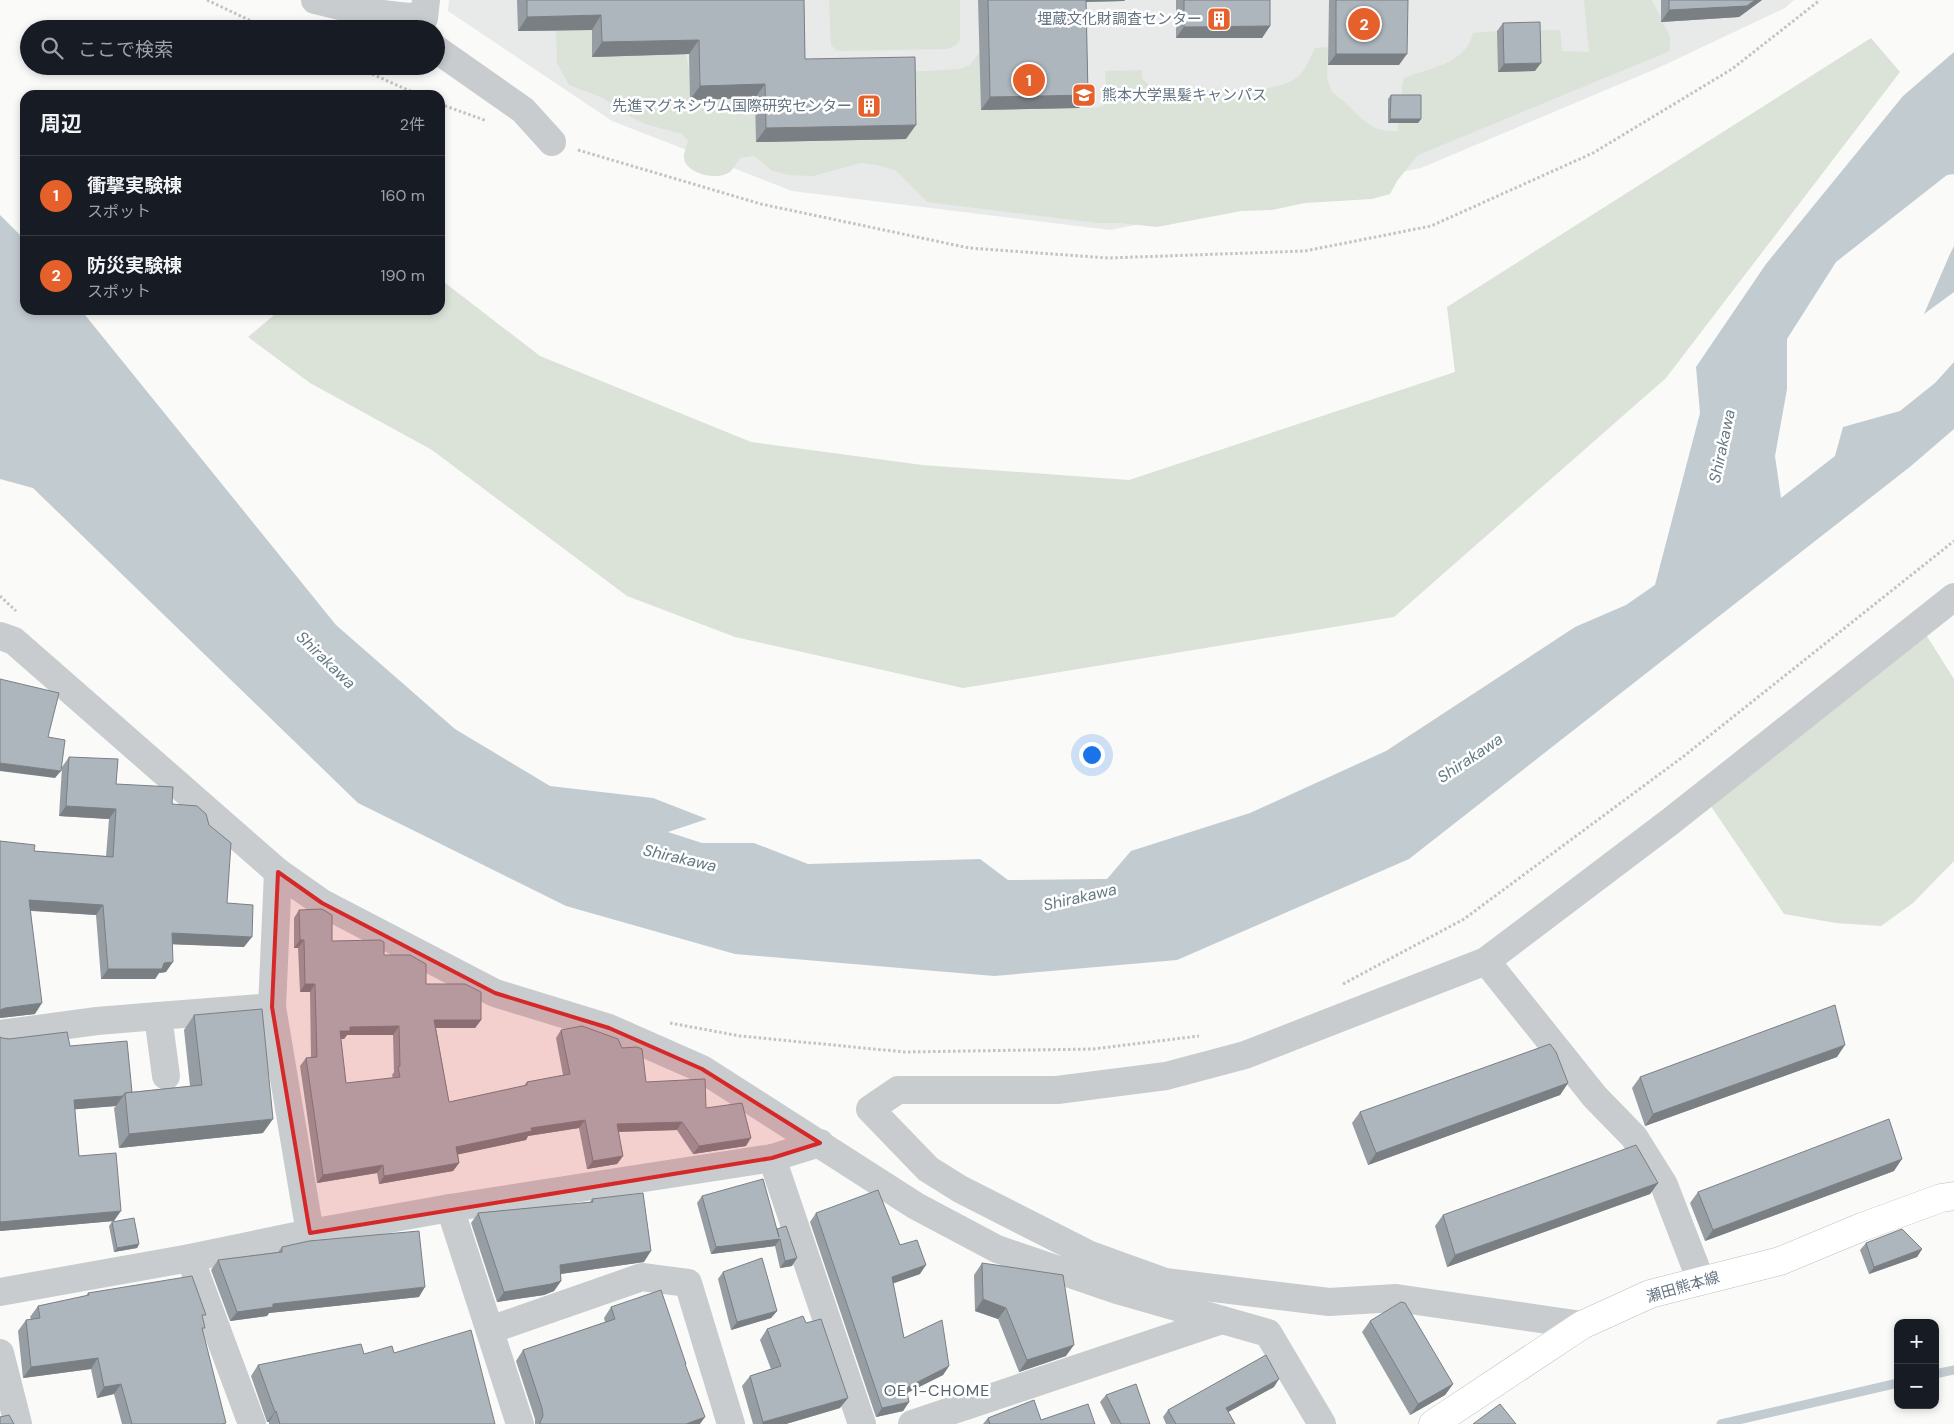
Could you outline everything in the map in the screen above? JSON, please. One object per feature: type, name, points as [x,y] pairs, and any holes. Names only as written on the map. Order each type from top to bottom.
[{"type":"main road","name":"瀬田熊本線","points":[[1433,1424],[1582,1325],[1650,1294],[1780,1261],[1862,1227],[1941,1198],[1954,1196]]},
{"type":"street","points":[[315,0],[387,20]]},
{"type":"street","points":[[414,20],[424,18],[426,0]]},
{"type":"street","points":[[445,55],[523,110],[552,142]]},
{"type":"street","points":[[1582,1325],[1396,1298],[1329,1302],[1165,1282],[1090,1255],[960,1189],[928,1169],[870,1109],[898,1090],[1058,1090],[1166,1076],[1245,1055],[1486,961],[1670,821],[1954,597]]},
{"type":"street","points":[[0,636],[14,641],[278,872],[322,903],[495,993],[609,1028],[702,1069],[916,1206],[997,1249],[1117,1290],[1268,1333],[1322,1424]]},
{"type":"street","points":[[278,872],[272,1007],[310,1233]]},
{"type":"street","points":[[1486,961],[1595,1097],[1634,1137],[1664,1185],[1701,1281]]},
{"type":"street","points":[[0,1034],[97,1021],[272,1007]]},
{"type":"street","points":[[158,1016],[166,1076]]},
{"type":"street","points":[[0,1292],[450,1208],[772,1158],[820,1143]]},
{"type":"street","points":[[772,1158],[862,1424]]},
{"type":"street","points":[[450,1208],[520,1424]]},
{"type":"street","points":[[190,1258],[252,1424]]},
{"type":"street","points":[[490,1330],[642,1277],[688,1283],[731,1424]]},
{"type":"street","points":[[912,1424],[1222,1320]]},
{"type":"street","points":[[0,1353],[18,1424]]},
{"type":"path","points":[[207,0],[249,20]]},
{"type":"path","points":[[552,142],[761,204],[968,248],[1108,258],[1305,251],[1431,226],[1593,153],[1732,69],[1820,0]]},
{"type":"path","points":[[374,75],[408,90]]},
{"type":"path","points":[[445,106],[488,121]]},
{"type":"path","points":[[1338,987],[1464,919],[1684,756],[1954,540]]},
{"type":"path","points":[[0,596],[19,614]]},
{"type":"path","points":[[666,1022],[740,1036],[905,1052],[1093,1049],[1204,1035]]},
{"type":"highlighted area","points":[[278,872],[322,903],[495,993],[609,1028],[702,1069],[820,1143],[772,1158],[310,1233],[272,1007]]},
{"type":"shaded area","name":"熊本大学黒髪キャンパス","points":[[449,0],[1794,0],[1785,8],[1658,68],[1421,168],[1110,230],[792,191],[612,121],[448,11]]},
{"type":"shaded area","points":[[829,0],[960,0],[960,38],[957,44],[946,49],[837,51],[831,45]]},
{"type":"shaded area","points":[[1584,0],[1652,0],[1670,37],[1670,51],[1418,155],[1397,181],[1390,194],[1372,199],[1305,203],[1272,210],[1241,211],[1157,227],[1098,223],[927,202],[895,170],[861,163],[813,176],[788,175],[771,170],[754,156],[740,158],[732,170],[726,174],[711,176],[703,174],[696,172],[686,163],[684,155],[688,141],[682,134],[645,124],[625,114],[603,98],[569,85],[557,63],[556,31],[592,30],[686,54],[689,71],[690,100],[754,74],[756,142],[906,139],[905,72],[960,69],[970,65],[980,52],[982,110],[1092,108],[1103,106],[1107,100],[1105,71],[1142,70],[1142,78],[1148,84],[1155,89],[1165,91],[1269,88],[1296,78],[1306,67],[1315,48],[1328,47],[1327,79],[1332,92],[1364,121],[1375,128],[1398,131],[1398,123],[1418,123],[1407,107],[1403,97],[1402,85],[1404,78],[1435,68],[1455,58],[1463,52],[1473,33],[1560,30],[1562,51],[1589,52]]},
{"type":"shaded area","points":[[1871,38],[1900,72],[1666,378],[1394,617],[963,688],[735,637],[627,596],[432,450],[310,383],[248,337],[274,315],[445,315],[445,283],[540,356],[751,442],[922,465],[1129,480],[1455,372],[1447,307]]},
{"type":"shaded area","points":[[1923,630],[1954,679],[1954,861],[1913,903],[1881,926],[1836,923],[1784,914],[1704,796]]},
{"type":"water","name":"Shirakawa","points":[[1954,52],[1954,174],[1947,175],[1836,262],[1787,339],[1787,389],[1775,456],[1781,498],[1835,456],[1843,427],[1900,411],[1935,383],[1954,362],[1954,429],[1911,466],[1409,859],[1177,960],[994,976],[735,954],[566,906],[358,803],[33,488],[0,479],[0,215],[20,235],[20,315],[85,315],[336,625],[455,729],[550,786],[653,798],[707,819],[668,832],[702,843],[754,843],[808,864],[980,859],[1008,880],[1107,879],[1131,851],[1250,813],[1386,751],[1575,627],[1626,605],[1655,585],[1700,413],[1696,367],[1766,264],[1903,96]]},
{"type":"water","points":[[1954,246],[1954,292],[1924,314],[1950,254]]},
{"type":"building","points":[[527,0],[804,0],[805,59],[915,57],[916,125],[766,128],[765,84],[700,86],[699,40],[602,42],[601,15],[527,17]]},
{"type":"building","points":[[988,0],[1086,0],[1088,95],[990,97]]},
{"type":"building","name":"埋蔵文化財調査センター","points":[[1184,0],[1270,0],[1270,26],[1184,27]]},
{"type":"building","points":[[1336,0],[1408,0],[1407,54],[1336,54]]},
{"type":"building","points":[[1669,0],[1755,0],[1747,6],[1669,10]]},
{"type":"building","points":[[1540,22],[1541,63],[1504,64],[1503,23]]},
{"type":"building","points":[[1391,95],[1421,95],[1421,119],[1390,119]]},
{"type":"building","points":[[0,679],[59,693],[48,737],[65,740],[61,771],[0,763]]},
{"type":"building","points":[[69,757],[118,759],[116,784],[173,787],[172,804],[197,806],[206,814],[209,825],[231,843],[227,903],[253,905],[252,937],[172,933],[173,962],[164,963],[162,969],[108,969],[103,905],[29,900],[42,1003],[0,1010],[0,841],[35,845],[34,851],[113,857],[116,809],[66,806]]},
{"type":"building","points":[[322,909],[332,915],[332,941],[380,940],[384,942],[384,955],[410,955],[426,964],[426,984],[465,984],[481,992],[481,1020],[434,1020],[449,1102],[527,1085],[527,1082],[570,1074],[561,1030],[582,1026],[618,1039],[622,1048],[637,1047],[642,1049],[646,1082],[705,1079],[706,1108],[742,1103],[751,1138],[699,1146],[682,1122],[617,1124],[623,1156],[593,1161],[585,1120],[531,1128],[532,1131],[456,1147],[459,1163],[384,1176],[383,1165],[323,1175],[306,1058],[317,1057],[315,984],[305,984],[304,940],[300,940],[299,910]],"holes":[[[399,1026],[400,1066],[398,1067],[400,1077],[346,1083],[340,1031],[350,1031],[350,1027]]]},
{"type":"building","points":[[1835,1005],[1845,1045],[1653,1114],[1640,1077]]},
{"type":"building","points":[[262,1009],[273,1119],[129,1134],[125,1093],[202,1085],[194,1015]]},
{"type":"building","points":[[67,1032],[70,1046],[127,1041],[132,1092],[125,1093],[123,1096],[74,1100],[79,1156],[116,1153],[121,1211],[0,1222],[0,1037],[9,1039]]},
{"type":"building","points":[[1550,1044],[1556,1052],[1568,1083],[1376,1153],[1360,1112]]},
{"type":"building","points":[[1889,1119],[1902,1159],[1713,1230],[1698,1192]]},
{"type":"building","points":[[1636,1145],[1658,1183],[1455,1255],[1443,1215]]},
{"type":"building","points":[[763,1179],[779,1237],[777,1229],[786,1226],[797,1258],[785,1261],[780,1239],[716,1247],[702,1196]]},
{"type":"building","points":[[878,1190],[900,1245],[917,1240],[926,1265],[892,1277],[904,1338],[942,1320],[949,1366],[906,1388],[909,1402],[882,1408],[816,1213]]},
{"type":"building","points":[[643,1193],[651,1251],[560,1265],[561,1281],[504,1292],[478,1213],[593,1202],[592,1199]]},
{"type":"building","points":[[134,1218],[139,1244],[117,1248],[112,1222]]},
{"type":"building","points":[[1902,1229],[1922,1249],[1874,1267],[1866,1243]]},
{"type":"building","points":[[419,1231],[425,1287],[273,1304],[273,1307],[237,1312],[218,1260],[282,1252],[282,1247],[309,1241]]},
{"type":"building","points":[[762,1258],[777,1311],[737,1322],[723,1272]]},
{"type":"building","points":[[982,1263],[1063,1275],[1074,1345],[1027,1360],[1006,1308],[983,1299]]},
{"type":"building","points":[[192,1276],[206,1315],[202,1315],[205,1328],[202,1328],[226,1423],[132,1424],[121,1384],[104,1387],[98,1358],[31,1367],[26,1320],[40,1318],[38,1306],[89,1295],[88,1293]]},
{"type":"building","points":[[661,1290],[685,1364],[705,1417],[686,1424],[540,1424],[543,1416],[542,1408],[523,1350],[615,1319],[611,1307]]},
{"type":"building","points":[[1401,1302],[1405,1303],[1453,1384],[1418,1404],[1370,1321]]},
{"type":"building","points":[[803,1316],[806,1323],[821,1319],[848,1398],[763,1422],[750,1376],[781,1366],[767,1329]]},
{"type":"building","points":[[471,1330],[495,1424],[280,1424],[258,1365],[361,1344],[364,1354],[392,1346],[394,1353]]},
{"type":"building","points":[[1266,1355],[1279,1379],[1226,1408],[1235,1424],[1176,1424],[1168,1410]]},
{"type":"building","points":[[1136,1384],[1150,1424],[1121,1424],[1106,1395]]},
{"type":"building","points":[[1034,1400],[1041,1420],[1088,1404],[1095,1424],[990,1424],[988,1418]]},
{"type":"building","points":[[1500,1404],[1516,1424],[1473,1424]]},
{"type":"building","points":[[9,1415],[14,1424],[0,1424],[0,1417]]},
{"type":"waterway","points":[[1939,1373],[1954,1370]]},
{"type":"waterway","points":[[1721,1424],[1894,1384]]},
{"type":"place","name":"埋蔵文化財調査センター","points":[[1219,19]]},
{"type":"place","name":"防災実験棟","points":[[1364,24]]},
{"type":"place","name":"衝撃実験棟","points":[[1029,80]]},
{"type":"place","name":"熊本大学黒髪キャンパス","points":[[1084,95]]},
{"type":"place","name":"先進マグネシウム国際研究センター","points":[[869,106]]},
{"type":"district","name":"OE 1-CHOME","points":[[937,1390]]}]
